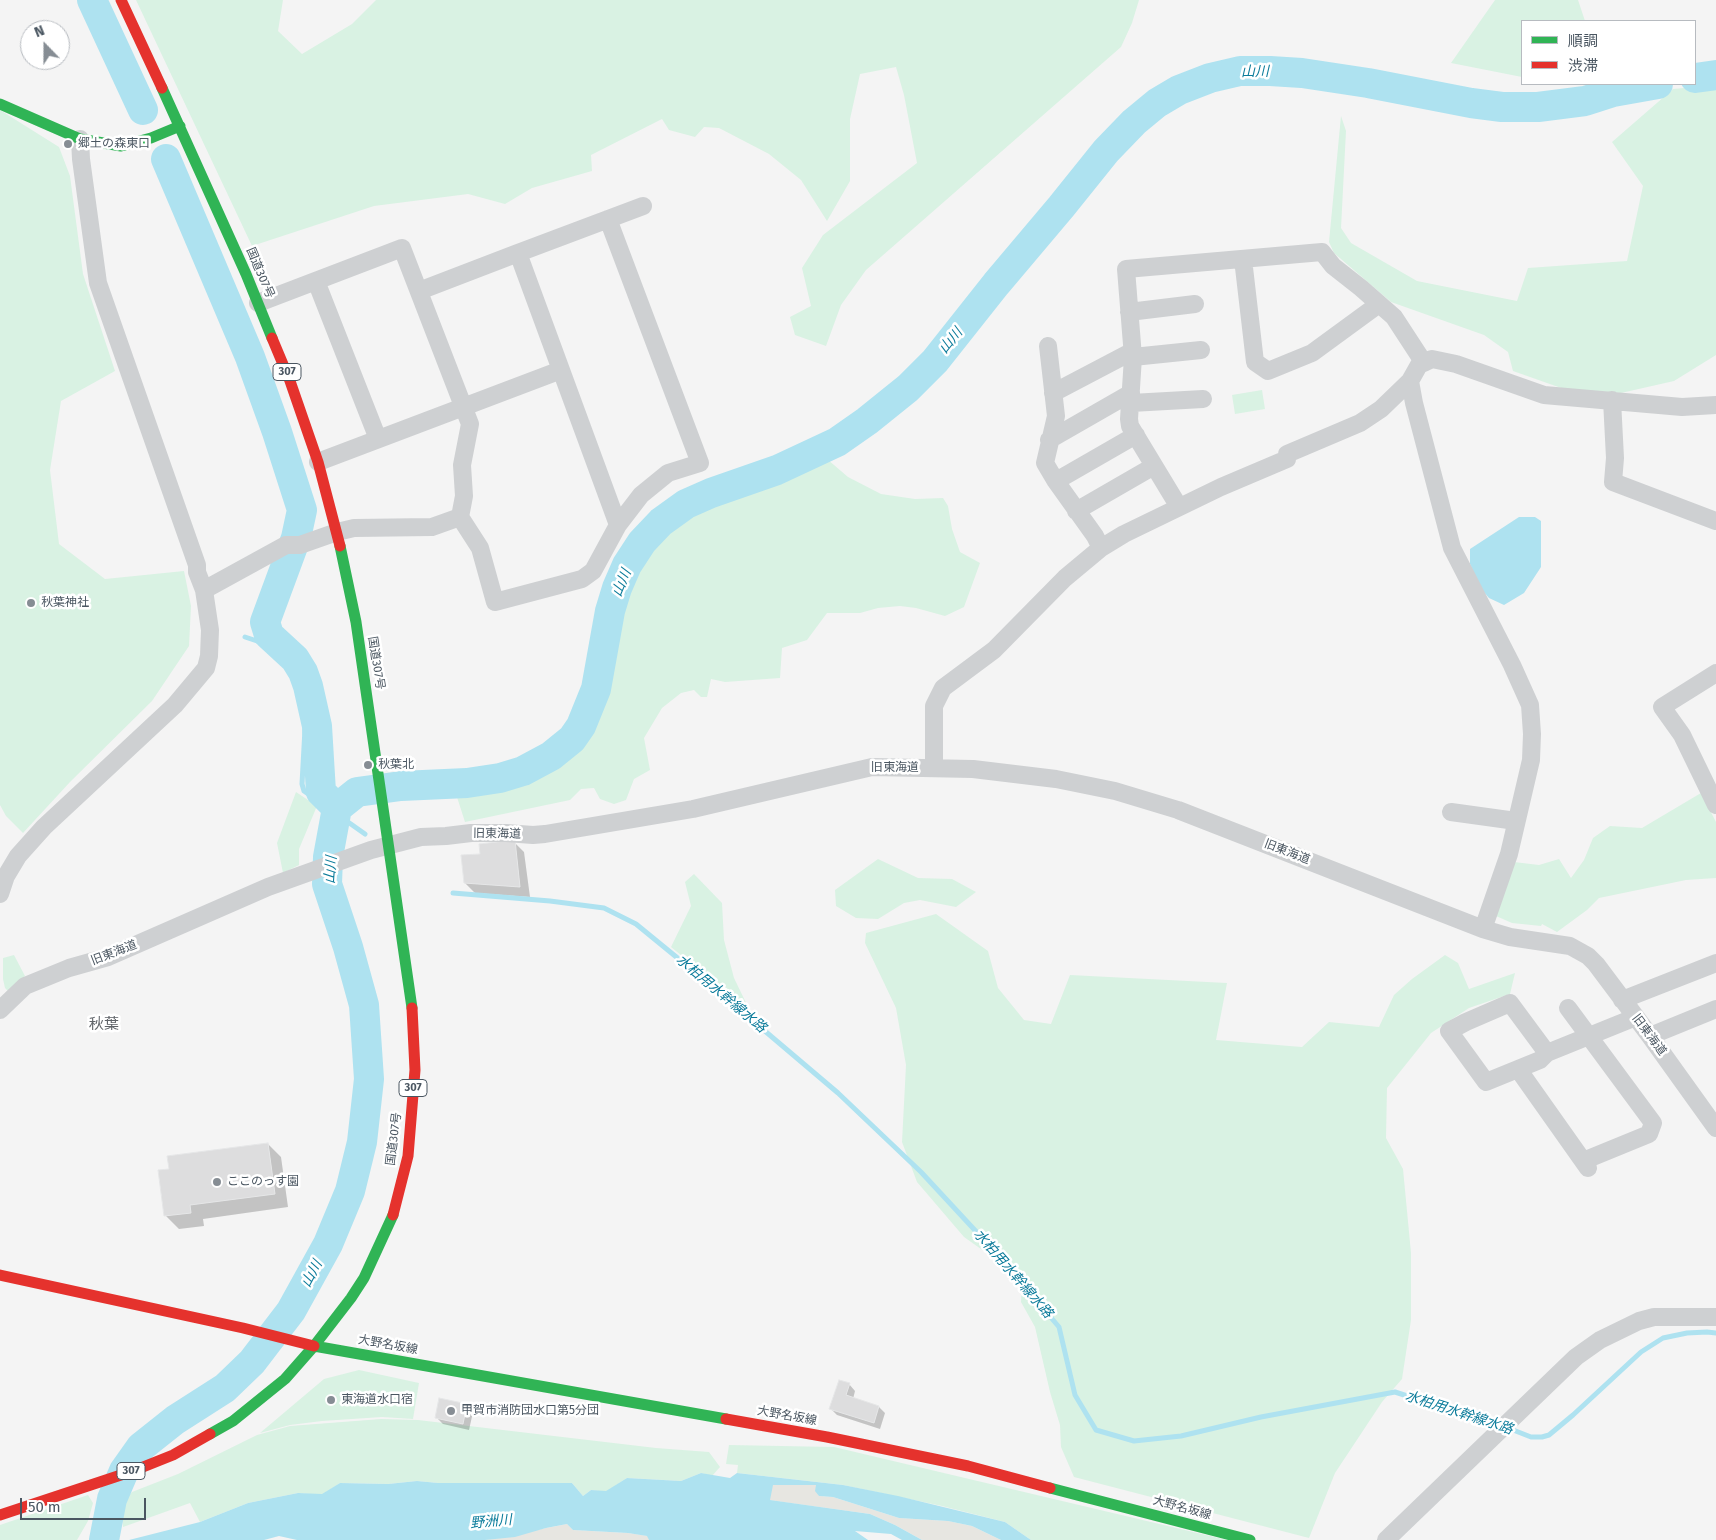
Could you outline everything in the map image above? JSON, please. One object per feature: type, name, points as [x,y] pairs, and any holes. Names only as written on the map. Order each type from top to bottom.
[{"type":"main road","name":"国道307号","points":[[0,1515],[133,1471],[172,1455],[233,1421],[285,1379],[314,1346],[351,1298],[364,1278],[392,1221],[408,1156],[415,1070],[411,999],[388,845],[379,768],[356,622],[337,532],[318,462],[290,381],[258,303],[122,0]]},
{"type":"main road","points":[[0,104],[80,139],[121,146],[151,138],[180,126]]},
{"type":"main road","points":[[0,1275],[243,1328],[314,1346]]},
{"type":"main road","name":"大野名坂線","points":[[314,1346],[846,1441],[968,1466],[1250,1540]]},
{"type":"street","points":[[0,894],[6,876],[13,864],[44,827],[187,692],[206,668],[209,656],[210,630],[204,590],[197,572],[197,565],[98,283],[80,139]]},
{"type":"street","points":[[419,291],[643,206]]},
{"type":"street","points":[[258,303],[402,248],[470,424],[463,457],[464,496],[460,517],[480,548],[495,602],[582,579],[593,570],[618,524],[641,495],[668,474],[700,463],[608,219]]},
{"type":"street","points":[[1179,507],[1130,426],[1133,354],[1126,269],[1322,252],[1339,272],[1361,288],[1394,317],[1424,363]]},
{"type":"street","points":[[518,253],[618,524]]},
{"type":"street","points":[[1244,259],[1255,362],[1268,371],[1312,353],[1379,304]]},
{"type":"street","points":[[316,281],[378,439]]},
{"type":"street","points":[[1130,312],[1196,304]]},
{"type":"street","points":[[1048,346],[1056,416],[1045,463],[1054,480],[1101,548]]},
{"type":"street","points":[[1053,393],[1133,354],[1201,350]]},
{"type":"street","points":[[934,768],[934,706],[943,688],[994,650],[1053,589],[1101,548],[1124,534],[1221,487],[1286,460],[1287,454],[1360,423],[1381,409],[1410,381],[1420,365],[1432,359],[1456,364],[1544,395],[1682,407],[1716,405]]},
{"type":"street","points":[[318,462],[560,370]]},
{"type":"street","points":[[1410,381],[1452,548],[1512,665],[1530,705],[1531,760],[1509,854],[1483,929]]},
{"type":"street","points":[[1049,440],[1131,398],[1202,399]]},
{"type":"street","points":[[1612,400],[1615,458],[1613,482],[1716,520]]},
{"type":"street","points":[[1054,480],[1063,478],[1136,435]]},
{"type":"street","points":[[1076,511],[1154,466]]},
{"type":"street","points":[[204,590],[293,545],[337,532],[354,528],[432,527],[460,517]]},
{"type":"street","points":[[1716,673],[1662,707],[1712,783],[1716,805]]},
{"type":"street","name":"旧東海道","points":[[0,1010],[25,986],[69,968],[108,957],[215,909],[297,877],[388,845],[421,837],[470,833],[545,834],[693,809],[872,767],[973,769],[1056,779],[1116,791],[1178,810],[1483,929],[1510,937],[1570,946],[1592,960],[1650,1036],[1710,1109],[1716,1128]]},
{"type":"street","points":[[1451,812],[1516,821]]},
{"type":"street","points":[[1622,1000],[1716,963]]},
{"type":"street","points":[[1547,1053],[1510,1003],[1449,1031],[1486,1082],[1540,1060],[1547,1053],[1636,1017]]},
{"type":"street","points":[[1518,1069],[1585,1164],[1649,1134],[1653,1123],[1568,1008]]},
{"type":"street","points":[[1650,1036],[1716,1009]]},
{"type":"street","points":[[1386,1540],[1576,1357],[1600,1340],[1624,1328],[1654,1317],[1716,1317]]},
{"type":"green space","points":[[136,0],[283,0],[278,31],[302,54],[352,24],[376,0],[1139,0],[1132,23],[1121,47],[866,270],[841,305],[826,346],[795,335],[790,317],[811,306],[802,268],[823,235],[917,163],[904,95],[896,67],[860,74],[850,119],[850,181],[827,221],[801,180],[769,154],[719,128],[704,127],[695,137],[669,130],[662,119],[591,155],[592,171],[532,188],[505,204],[468,194],[374,206],[252,246]]},
{"type":"green space","points":[[1495,0],[1578,0],[1585,20],[1521,20],[1521,77],[1451,63]]},
{"type":"green space","points":[[1716,85],[1716,355],[1674,381],[1621,393],[1564,389],[1513,371],[1508,352],[1484,335],[1391,302],[1334,253],[1329,242],[1341,116],[1346,131],[1341,228],[1351,243],[1417,281],[1517,301],[1528,268],[1627,261],[1643,186],[1612,142],[1673,89]]},
{"type":"green space","points":[[0,110],[59,147],[70,176],[83,274],[115,371],[61,401],[50,470],[59,544],[105,579],[184,571],[191,606],[189,646],[152,701],[70,782],[23,833],[6,816],[0,805]]},
{"type":"green space","points":[[1262,390],[1265,409],[1235,414],[1232,395]]},
{"type":"green space","points":[[827,459],[848,477],[881,494],[915,499],[943,498],[948,506],[952,529],[960,552],[980,563],[964,607],[945,616],[916,608],[900,606],[878,608],[860,613],[827,613],[807,640],[782,648],[780,678],[725,682],[711,679],[707,697],[701,697],[694,690],[681,693],[662,708],[644,738],[650,770],[634,779],[626,800],[614,804],[600,799],[594,788],[581,789],[570,800],[465,822],[456,794],[522,783],[569,753],[587,729],[601,702],[609,680],[616,616],[624,591],[647,544],[664,525],[681,512],[709,499],[786,477]]},
{"type":"green space","points":[[296,792],[317,806],[299,849],[299,865],[283,873],[277,843]]},
{"type":"green space","points":[[1701,793],[1716,822],[1716,878],[1686,880],[1599,898],[1587,910],[1557,932],[1542,924],[1541,926],[1512,923],[1496,916],[1514,862],[1539,865],[1559,859],[1571,878],[1584,860],[1593,838],[1610,826],[1642,828]]},
{"type":"green space","points":[[878,859],[918,878],[952,879],[976,892],[956,907],[920,900],[904,903],[878,919],[856,918],[836,906],[835,890]]},
{"type":"green space","points":[[694,874],[722,903],[724,940],[734,978],[750,1011],[671,947],[691,906],[685,882]]},
{"type":"green space","points":[[936,914],[988,951],[998,988],[1024,1020],[1051,1024],[1070,975],[1227,983],[1216,1040],[1302,1047],[1329,1022],[1379,1027],[1394,995],[1445,955],[1458,963],[1469,989],[1515,973],[1510,994],[1469,1008],[1431,1033],[1387,1088],[1386,1138],[1403,1169],[1411,1253],[1411,1320],[1402,1379],[1382,1402],[1335,1473],[1309,1538],[1074,1477],[1061,1447],[1060,1425],[1050,1392],[1035,1327],[1021,1302],[1022,1278],[964,1237],[917,1182],[902,1142],[906,1065],[896,1008],[865,943],[866,933]]},
{"type":"green space","points":[[14,955],[25,976],[8,991],[5,988],[3,979],[3,958]]},
{"type":"green space","points":[[359,1370],[419,1383],[413,1419],[382,1417],[322,1421],[290,1425],[260,1433],[324,1379]]},
{"type":"green space","points":[[381,1419],[418,1420],[656,1448],[709,1452],[720,1467],[712,1476],[701,1473],[681,1481],[627,1478],[606,1492],[591,1490],[583,1496],[572,1483],[438,1483],[417,1481],[388,1484],[340,1483],[322,1495],[298,1493],[248,1503],[200,1522],[190,1503],[123,1527],[121,1503],[132,1492],[178,1474],[257,1435],[290,1426]]},
{"type":"green space","points":[[729,1445],[834,1447],[1227,1540],[1031,1540],[1005,1522],[942,1506],[843,1485],[737,1473],[738,1465],[726,1464]]},
{"type":"green space","points":[[88,1495],[93,1503],[88,1521],[77,1540],[0,1540],[0,1525]]},
{"type":"sand","points":[[772,1485],[817,1485],[819,1496],[833,1497],[899,1518],[948,1521],[972,1526],[1001,1540],[922,1540],[870,1514],[769,1500]]},
{"type":"sand","points":[[567,1524],[573,1530],[628,1533],[648,1536],[649,1540],[485,1540]]},
{"type":"water","points":[[1519,517],[1535,517],[1541,521],[1541,567],[1524,593],[1504,605],[1489,598],[1482,590],[1470,564],[1470,549]]},
{"type":"water","name":"野洲川","points":[[701,1473],[730,1478],[737,1473],[843,1485],[898,1496],[1005,1522],[1031,1540],[1001,1540],[972,1526],[948,1521],[899,1518],[833,1497],[819,1496],[815,1491],[816,1485],[773,1485],[770,1500],[870,1514],[922,1540],[902,1540],[891,1534],[855,1531],[868,1540],[649,1540],[647,1536],[628,1533],[573,1530],[567,1524],[515,1537],[485,1540],[297,1540],[279,1536],[264,1540],[129,1540],[200,1522],[248,1503],[298,1493],[322,1494],[340,1483],[388,1484],[417,1481],[438,1483],[572,1483],[583,1496],[591,1490],[606,1491],[627,1478],[681,1481]]},
{"type":"building","points":[[515,840],[520,887],[464,883],[461,855],[480,854],[479,844]]},
{"type":"building","name":"ここのっす園","points":[[268,1143],[275,1194],[190,1205],[191,1213],[164,1216],[158,1170],[169,1169],[167,1156]]},
{"type":"building","points":[[839,1380],[850,1383],[846,1395],[879,1406],[874,1423],[829,1409]]},
{"type":"building","name":"甲賀市消防団水口第5分団","points":[[439,1398],[467,1404],[463,1424],[435,1418]]},
{"type":"waterway","points":[[92,0],[143,110]]},
{"type":"waterway","name":"山川","points":[[104,1540],[112,1499],[124,1471],[141,1447],[175,1420],[225,1388],[252,1362],[291,1311],[328,1244],[350,1191],[362,1142],[369,1079],[364,1005],[348,947],[327,884],[328,857],[337,808],[357,792],[401,786],[467,783],[500,778],[523,771],[551,756],[572,739],[581,726],[596,689],[610,611],[617,588],[627,565],[642,542],[661,522],[686,504],[711,493],[777,470],[837,442],[908,388],[935,361],[1106,151],[1134,122],[1157,103],[1179,90],[1210,78],[1240,71],[1270,71],[1302,73],[1368,83],[1471,103],[1502,107],[1538,107],[1585,101],[1613,92],[1652,85]]},
{"type":"waterway","name":"山川","points":[[1696,78],[1716,75]]},
{"type":"waterway","points":[[166,159],[250,357],[302,510],[296,538],[265,622],[269,635],[295,659],[303,672],[317,726],[321,792],[337,808]]},
{"type":"waterway","name":"水柏用水幹線水路","points":[[245,637],[257,641],[275,653],[291,671],[303,711],[305,729],[302,784],[304,791],[365,834]]},
{"type":"waterway","name":"水柏用水幹線水路","points":[[453,893],[550,901],[604,908],[636,924],[713,987],[838,1093],[921,1172],[996,1253],[1059,1327],[1075,1395],[1096,1430],[1134,1441],[1181,1436],[1261,1417],[1395,1392],[1500,1426]]},
{"type":"waterway","name":"水柏用水幹線水路","points":[[1508,1428],[1531,1437],[1549,1435],[1641,1352],[1663,1338],[1687,1333],[1716,1333]]},
{"type":"traffic: fast","points":[[162,88],[246,274],[272,338]]},
{"type":"traffic: fast","points":[[0,104],[80,139],[121,146],[151,138],[180,126]]},
{"type":"traffic: fast","points":[[340,546],[356,622],[412,1008]]},
{"type":"traffic: fast","points":[[210,1434],[233,1421],[285,1379],[314,1346],[364,1278],[393,1215]]},
{"type":"traffic: fast","points":[[314,1346],[726,1419]]},
{"type":"traffic: fast","points":[[1050,1488],[1250,1540]]},
{"type":"traffic: jam","points":[[121,0],[162,88]]},
{"type":"traffic: jam","points":[[272,338],[290,381],[318,462],[340,546]]},
{"type":"traffic: jam","points":[[393,1215],[408,1156],[415,1070],[412,1008]]},
{"type":"traffic: jam","points":[[0,1275],[243,1328],[314,1346]]},
{"type":"traffic: jam","points":[[726,1419],[827,1437],[968,1466],[1050,1488]]},
{"type":"traffic: jam","points":[[0,1515],[133,1471],[173,1455],[210,1434]]},
{"type":"place","name":"郷土の森東口","points":[[68,144]]},
{"type":"place","name":"秋葉神社","points":[[31,603]]},
{"type":"place","name":"秋葉北","points":[[368,765]]},
{"type":"place","name":"ここのっす園","points":[[217,1182]]},
{"type":"place","name":"東海道水口宿","points":[[331,1400]]},
{"type":"place","name":"甲賀市消防団水口第5分団","points":[[451,1411]]},
{"type":"district","name":"秋葉","points":[[104,1025]]}]
